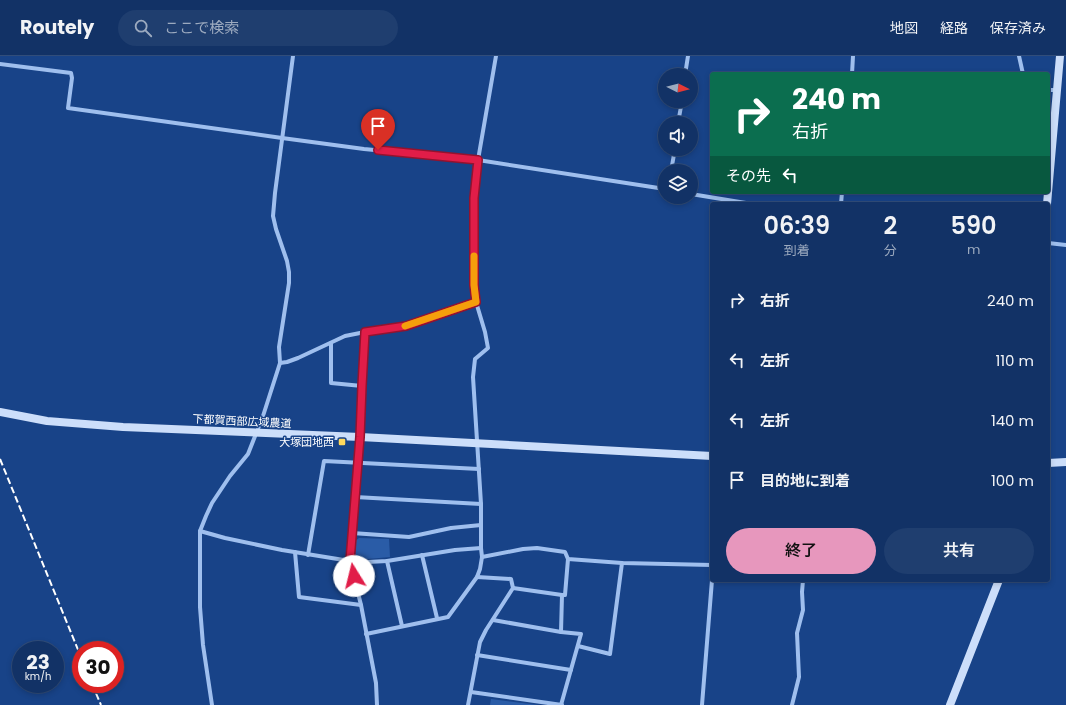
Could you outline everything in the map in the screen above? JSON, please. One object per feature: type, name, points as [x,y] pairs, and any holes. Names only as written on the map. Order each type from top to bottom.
[{"type":"street","points":[[212,705],[203,645],[200,607],[200,531],[212,504],[230,476],[248,454],[257,433],[280,363],[279,347],[289,283],[289,272],[273,216],[293,56]]},
{"type":"street","points":[[366,634],[448,616],[477,577],[480,569],[482,557],[481,504],[473,377],[475,359],[488,348],[476,302],[474,285],[474,198],[478,160],[496,56]]},
{"type":"street","points":[[686,68],[688,56]]},
{"type":"street","points":[[852,72],[854,56]]},
{"type":"street","points":[[1019,56],[1023,72]]},
{"type":"street","points":[[1050,170],[1060,56]]},
{"type":"street","points":[[0,64],[71,73],[72,78],[68,108],[364,149],[478,160],[658,188]]},
{"type":"street","points":[[1050,90],[1057,90]]},
{"type":"street","points":[[698,195],[740,202]]},
{"type":"street","points":[[1050,243],[1066,245]]},
{"type":"street","points":[[280,363],[298,358],[331,344],[345,336],[406,326],[476,302]]},
{"type":"street","points":[[365,332],[360,437],[350,561],[361,605],[376,683],[377,705]]},
{"type":"street","points":[[331,344],[331,383],[362,386]]},
{"type":"street","name":"下都賀西部広域農道","points":[[0,412],[47,421],[123,427],[360,437],[710,456]]},
{"type":"street","points":[[308,555],[324,461],[479,469]]},
{"type":"street","points":[[1050,463],[1066,462]]},
{"type":"street","points":[[356,498],[481,504]]},
{"type":"street","points":[[352,534],[409,537],[451,528],[481,525]]},
{"type":"street","points":[[200,531],[259,546],[350,561],[387,561],[455,550],[481,548]]},
{"type":"street","points":[[482,557],[504,552],[537,548],[565,552],[568,559],[565,595],[562,595],[561,632]]},
{"type":"street","points":[[295,552],[299,597],[361,605]]},
{"type":"street","points":[[422,555],[437,618]]},
{"type":"street","points":[[568,559],[710,565]]},
{"type":"street","points":[[387,561],[402,626]]},
{"type":"street","points":[[578,646],[610,654],[622,562]]},
{"type":"street","points":[[468,705],[480,642],[513,588],[511,579],[477,577]]},
{"type":"street","points":[[702,705],[712,582]]},
{"type":"street","points":[[792,705],[799,677],[797,633],[803,610],[803,582]]},
{"type":"street","points":[[950,705],[998,582]]},
{"type":"street","points":[[513,588],[562,595]]},
{"type":"street","points":[[471,692],[562,705],[581,634],[493,620]]},
{"type":"street","points":[[478,655],[571,670]]},
{"type":"shaded area","points":[[359,538],[389,539],[390,557],[368,559],[357,558],[354,555],[355,541]]},
{"type":"shaded area","points":[[491,699],[538,705],[490,705]]},
{"type":"railway","points":[[0,459],[74,641]]},
{"type":"railway","points":[[96,693],[101,705]]},
{"type":"slow traffic","points":[[405,326],[476,302],[474,285],[474,256]]},
{"type":"place","name":"大塚団地西","points":[[342,442]]},
{"type":"route","points":[[354,576],[350,561],[360,437],[365,332],[406,326],[476,302],[474,285],[474,198],[478,160],[378,150]]}]
